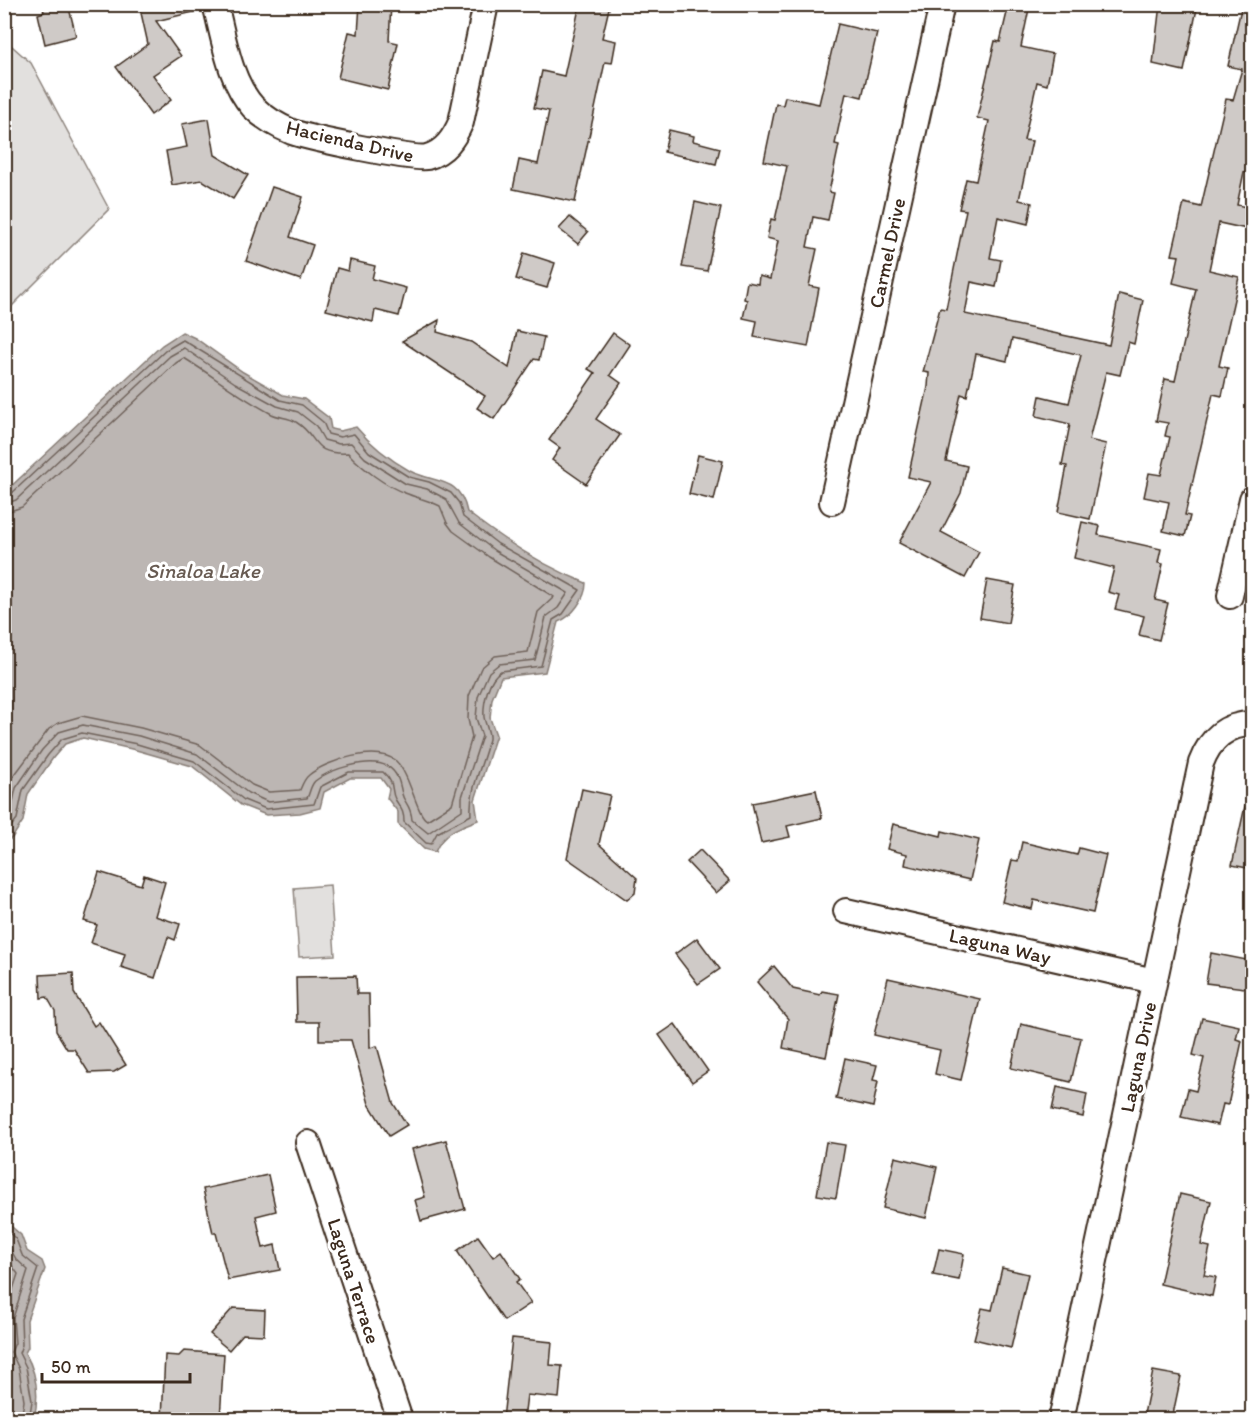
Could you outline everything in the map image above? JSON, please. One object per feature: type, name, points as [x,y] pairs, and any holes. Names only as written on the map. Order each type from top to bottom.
[{"type":"street","name":"Hacienda Drive","points":[[215,4],[233,71],[242,92],[254,108],[270,122],[294,132],[407,157],[427,157],[445,148],[455,137],[461,122],[486,4]]},
{"type":"street","name":"Carmel Drive","points":[[832,502],[942,4]]},
{"type":"street","points":[[1230,596],[1252,499]]},
{"type":"street","name":"Laguna Drive","points":[[1061,1419],[1201,763],[1216,736],[1230,728],[1252,724]]},
{"type":"street","name":"Laguna Way","points":[[846,911],[1155,981]]},
{"type":"street","name":"Laguna Terrace","points":[[308,1143],[400,1419]]},
{"type":"shaded area","points":[[4,39],[31,63],[109,209],[5,313]]},
{"type":"shaded area","points":[[330,885],[335,955],[299,957],[294,888]]},
{"type":"water","name":"Sinaloa Lake","points":[[182,332],[283,395],[304,399],[329,418],[331,429],[340,431],[356,427],[374,446],[402,466],[419,475],[445,483],[459,492],[467,512],[509,542],[586,583],[584,595],[577,606],[568,616],[558,622],[545,672],[501,677],[492,699],[490,718],[496,735],[475,800],[478,820],[447,835],[435,852],[424,849],[398,824],[398,812],[387,798],[389,789],[381,778],[350,778],[324,792],[320,808],[300,813],[266,815],[241,805],[192,766],[83,738],[65,744],[53,758],[28,794],[23,821],[12,838],[5,842],[5,492],[162,345]]},
{"type":"water","points":[[4,1220],[21,1235],[27,1251],[42,1261],[45,1269],[27,1320],[28,1347],[25,1353],[36,1385],[34,1419],[5,1419]]},
{"type":"building","points":[[42,4],[68,4],[76,36],[45,44],[38,14],[44,12]]},
{"type":"building","points":[[139,4],[198,4],[198,11],[156,21],[181,56],[153,75],[171,100],[151,115],[116,67],[148,44]]},
{"type":"building","points":[[360,4],[391,4],[389,41],[398,43],[388,90],[338,78],[349,32],[358,34]]},
{"type":"building","points":[[580,4],[610,4],[602,38],[616,41],[612,63],[605,62],[575,202],[513,189],[519,160],[538,164],[549,111],[534,108],[542,71],[564,76]]},
{"type":"building","points":[[1009,4],[1030,4],[1021,47],[1053,54],[1047,85],[1037,82],[1024,140],[1032,141],[1019,200],[1032,203],[1028,224],[998,217],[990,258],[1001,260],[996,287],[971,282],[965,314],[1109,345],[1119,294],[1143,300],[1134,344],[1128,342],[1120,375],[1106,372],[1089,440],[1106,444],[1090,519],[1058,512],[1067,466],[1062,465],[1070,424],[1036,416],[1040,396],[1069,403],[1081,355],[1012,339],[1007,361],[976,354],[967,396],[961,394],[946,461],[967,466],[961,493],[941,532],[979,552],[965,578],[899,543],[931,482],[908,477],[928,387],[929,373],[923,372],[940,308],[946,309],[966,210],[959,209],[966,179],[976,181],[989,121],[977,118],[995,41],[1000,42]]},
{"type":"building","points":[[1160,4],[1198,4],[1184,71],[1153,64]]},
{"type":"building","points":[[1242,4],[1252,4],[1252,174],[1244,172],[1237,205],[1251,208],[1247,229],[1219,223],[1209,270],[1239,277],[1219,366],[1228,368],[1222,396],[1213,394],[1185,515],[1190,516],[1185,536],[1163,531],[1169,502],[1144,497],[1149,473],[1161,475],[1170,437],[1165,436],[1168,423],[1156,421],[1165,379],[1175,381],[1196,289],[1173,283],[1179,256],[1172,255],[1184,203],[1201,207],[1226,99],[1233,100],[1242,69],[1228,66]]},
{"type":"building","points":[[838,24],[877,33],[862,97],[846,93],[835,144],[839,145],[829,192],[834,193],[828,220],[813,217],[807,247],[817,249],[809,286],[819,288],[808,347],[754,337],[757,321],[743,318],[747,300],[744,299],[747,282],[758,284],[759,276],[770,279],[778,241],[767,238],[771,219],[775,220],[787,166],[764,161],[776,104],[783,105],[785,97],[819,104]]},
{"type":"building","points":[[209,119],[215,155],[248,175],[233,199],[202,180],[172,185],[166,151],[187,147],[182,124]]},
{"type":"building","points":[[669,130],[694,136],[693,141],[720,148],[716,164],[664,152]]},
{"type":"building","points":[[272,187],[303,197],[290,237],[313,245],[301,280],[246,261]]},
{"type":"building","points":[[695,202],[721,208],[707,271],[682,267]]},
{"type":"building","points":[[570,217],[588,232],[578,244],[559,229]]},
{"type":"building","points":[[524,253],[555,263],[547,288],[516,279]]},
{"type":"building","points":[[350,260],[375,266],[372,279],[406,288],[399,316],[375,310],[373,322],[326,310],[337,268],[348,271]]},
{"type":"building","points":[[439,320],[437,332],[471,342],[509,368],[517,331],[544,337],[539,360],[534,359],[494,419],[477,408],[485,396],[402,341]]},
{"type":"building","points":[[613,333],[630,345],[610,375],[621,383],[596,419],[620,435],[586,484],[552,460],[560,448],[549,440],[595,373],[588,369]]},
{"type":"building","points":[[698,455],[723,461],[714,500],[689,494]]},
{"type":"building","points":[[1082,522],[1100,526],[1098,535],[1161,549],[1158,563],[1163,564],[1155,600],[1168,603],[1159,640],[1139,635],[1144,616],[1115,609],[1119,595],[1108,592],[1114,568],[1074,558]]},
{"type":"building","points":[[987,580],[1015,585],[1008,623],[980,618]]},
{"type":"building","points":[[582,789],[610,795],[599,844],[637,878],[635,893],[627,900],[567,858]]},
{"type":"building","points":[[816,790],[822,818],[787,826],[790,837],[761,843],[752,803]]},
{"type":"building","points":[[1245,806],[1252,807],[1252,869],[1232,865]]},
{"type":"building","points":[[893,824],[941,836],[942,831],[979,840],[970,880],[905,865],[907,854],[887,849]]},
{"type":"building","points":[[1022,842],[1077,855],[1079,848],[1106,855],[1093,913],[1034,900],[1032,909],[1002,902],[1012,860],[1018,861]]},
{"type":"building","points":[[700,850],[730,881],[716,893],[687,862]]},
{"type":"building","points":[[99,872],[141,885],[144,875],[165,882],[155,916],[180,924],[175,940],[168,937],[155,978],[121,967],[125,954],[91,943],[97,925],[84,921]]},
{"type":"building","points":[[697,938],[720,969],[698,984],[675,954]]},
{"type":"building","points":[[1211,953],[1252,961],[1252,989],[1206,983]]},
{"type":"building","points":[[774,966],[793,989],[820,995],[822,991],[839,994],[826,1057],[783,1048],[788,1019],[757,982]]},
{"type":"building","points":[[73,973],[74,993],[94,1026],[99,1022],[126,1065],[114,1072],[89,1073],[74,1049],[67,1049],[56,1031],[55,1011],[47,997],[41,998],[40,975]]},
{"type":"building","points":[[356,976],[357,994],[369,994],[370,1048],[377,1046],[393,1103],[407,1125],[389,1136],[369,1104],[351,1040],[319,1040],[319,1022],[297,1022],[296,977]]},
{"type":"building","points":[[888,978],[980,999],[961,1080],[935,1074],[940,1050],[874,1035]]},
{"type":"building","points":[[1202,1018],[1239,1026],[1236,1039],[1242,1041],[1228,1105],[1223,1104],[1218,1125],[1181,1117],[1188,1089],[1196,1091],[1204,1058],[1193,1055]]},
{"type":"building","points":[[675,1024],[708,1071],[692,1082],[659,1035]]},
{"type":"building","points":[[1021,1024],[1081,1038],[1071,1082],[1011,1068]]},
{"type":"building","points":[[845,1058],[877,1065],[873,1080],[878,1081],[873,1107],[836,1099]]},
{"type":"building","points":[[1057,1087],[1087,1094],[1083,1117],[1052,1110]]},
{"type":"building","points":[[446,1140],[465,1209],[421,1221],[415,1200],[425,1197],[412,1149]]},
{"type":"building","points":[[826,1142],[845,1145],[836,1198],[817,1195]]},
{"type":"building","points":[[895,1157],[937,1167],[926,1218],[883,1208]]},
{"type":"building","points":[[268,1175],[276,1211],[256,1216],[263,1248],[275,1245],[280,1270],[228,1280],[216,1233],[213,1233],[203,1189]]},
{"type":"building","points":[[1180,1194],[1211,1201],[1201,1245],[1210,1247],[1204,1275],[1216,1277],[1212,1296],[1160,1284]]},
{"type":"building","points":[[478,1236],[493,1257],[501,1251],[520,1279],[516,1282],[531,1303],[504,1321],[457,1251]]},
{"type":"building","points":[[939,1249],[964,1254],[959,1280],[933,1275]]},
{"type":"building","points":[[1002,1268],[1028,1274],[1011,1348],[974,1339],[982,1308],[992,1310]]},
{"type":"building","points":[[233,1308],[265,1310],[264,1335],[243,1334],[229,1350],[210,1334]]},
{"type":"building","points":[[512,1338],[552,1342],[550,1365],[562,1366],[559,1398],[527,1395],[524,1419],[503,1419]]},
{"type":"building","points":[[184,1351],[224,1354],[220,1419],[162,1419],[165,1355],[179,1356]]},
{"type":"building","points":[[1153,1371],[1181,1376],[1172,1419],[1143,1419]]}]
